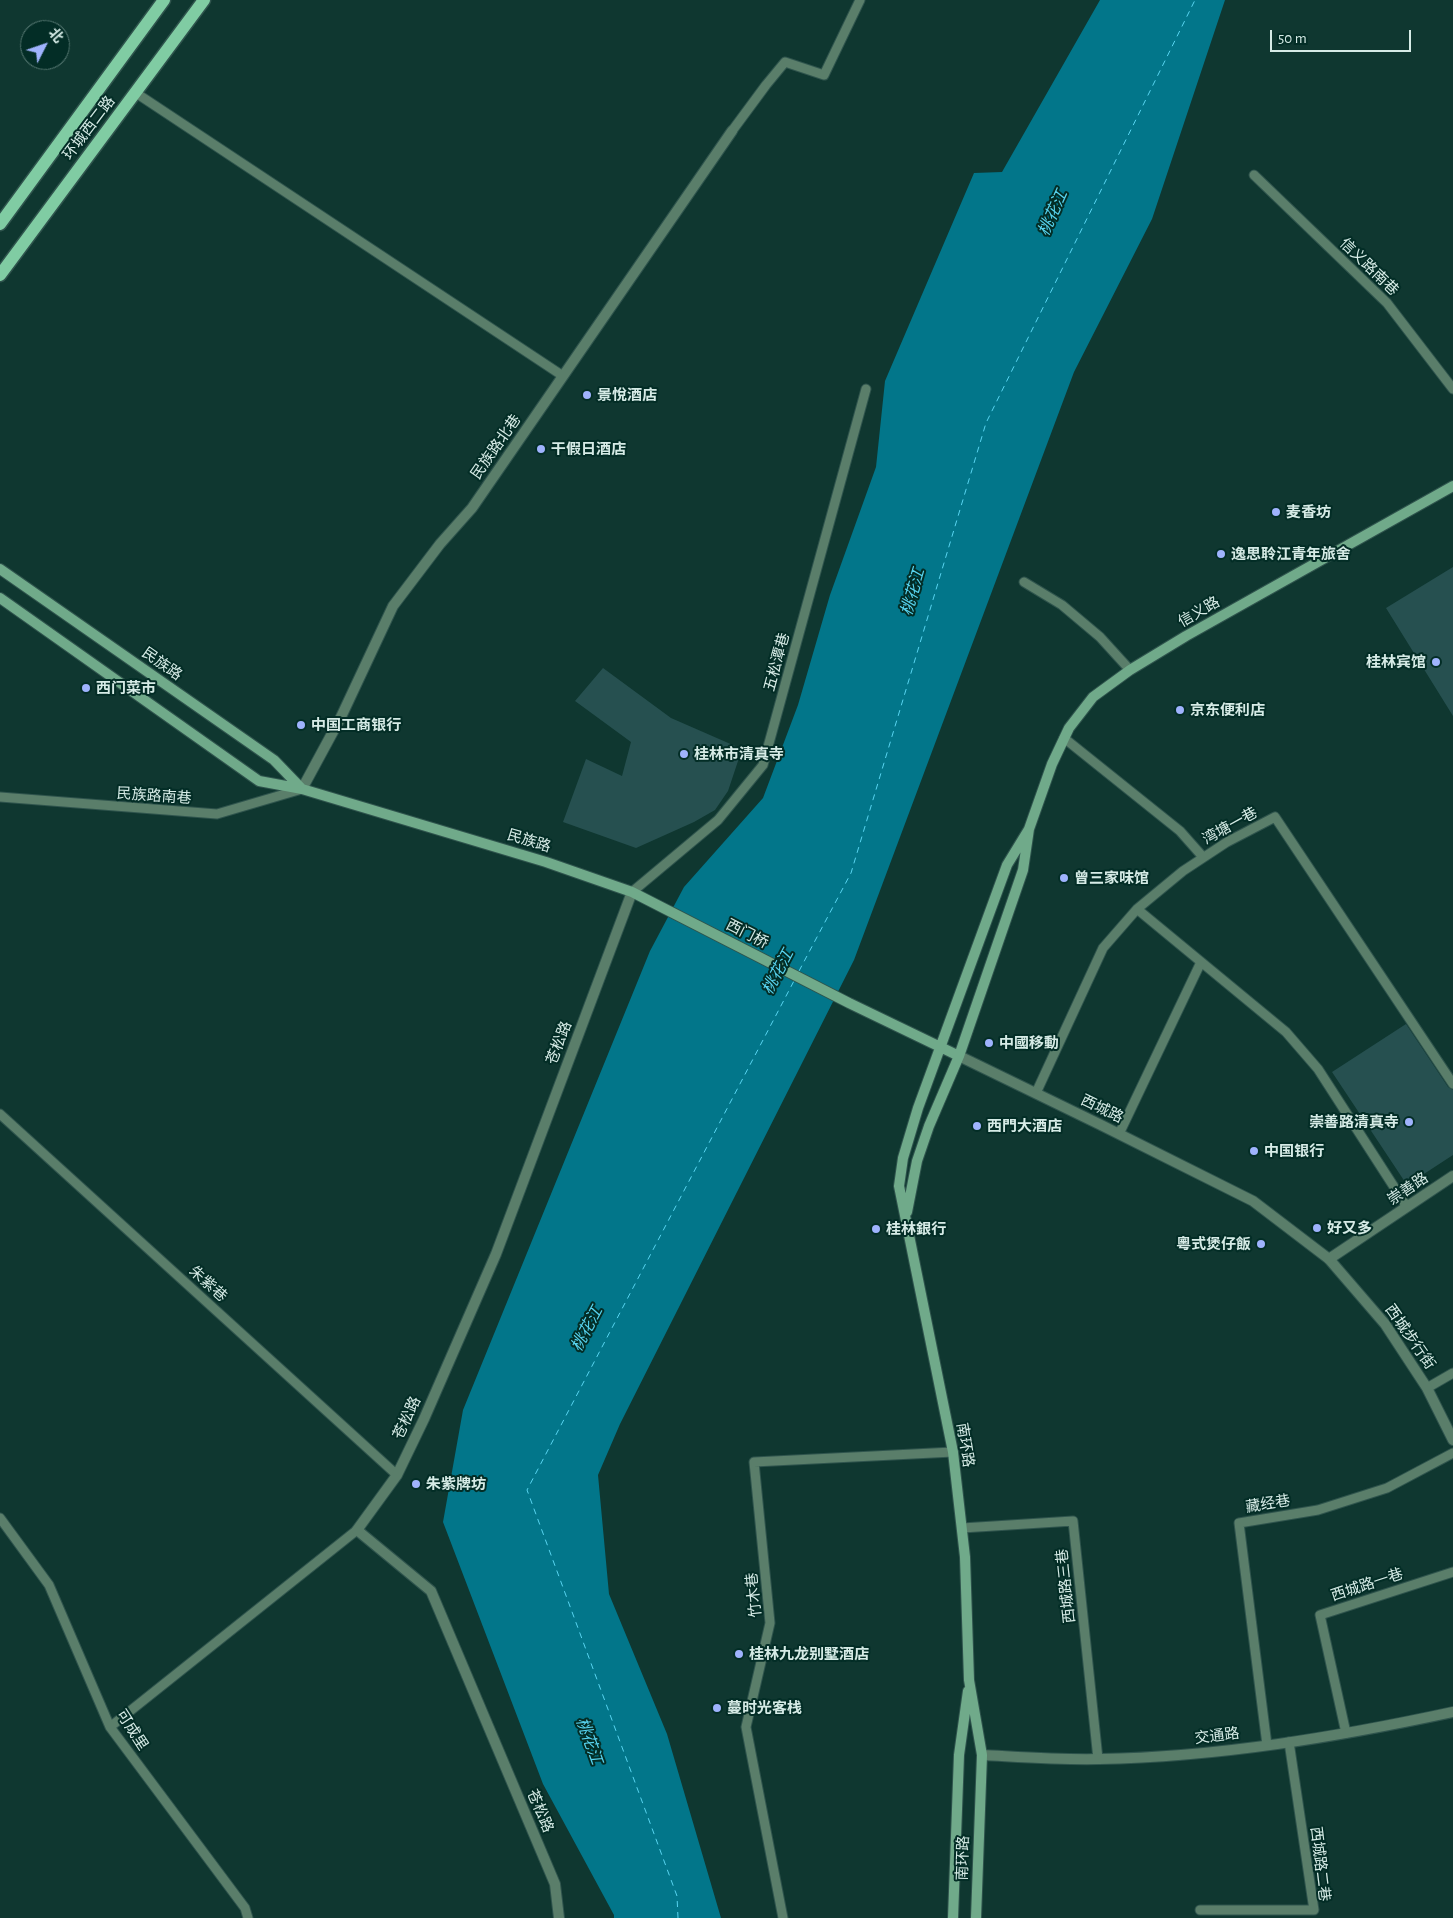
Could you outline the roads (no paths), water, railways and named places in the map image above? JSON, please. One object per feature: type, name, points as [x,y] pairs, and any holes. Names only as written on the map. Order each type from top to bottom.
[{"type":"main road","name":"环城西二路","points":[[0,224],[164,0]]},
{"type":"main road","name":"环城西二路","points":[[0,275],[204,0]]},
{"type":"main road","name":"信义路","points":[[1029,829],[1052,764],[1064,738],[1069,728],[1093,697],[1130,670],[1186,636],[1453,486]]},
{"type":"main road","name":"民族路","points":[[0,569],[274,760],[302,789]]},
{"type":"main road","name":"民族路","points":[[0,598],[259,781],[302,789],[546,862],[632,892]]},
{"type":"main road","name":"南环路","points":[[976,1918],[982,1756],[969,1680],[965,1557],[962,1528],[953,1452],[899,1186],[903,1158],[918,1108],[1007,865],[1029,829]]},
{"type":"main road","name":"南环路","points":[[905,1218],[920,1153],[929,1126],[959,1056],[1023,870],[1029,829]]},
{"type":"main road","name":"西门桥","points":[[632,892],[849,1003]]},
{"type":"main road","name":"西城路","points":[[849,1003],[959,1056]]},
{"type":"main road","name":"南环路","points":[[953,1918],[959,1754],[969,1680]]},
{"type":"street","name":"民族路北巷","points":[[302,789],[341,717],[393,606],[440,544],[472,508],[732,130]]},
{"type":"street","name":"苍松路","points":[[559,1918],[555,1884],[431,1592],[357,1530],[397,1475],[424,1419],[496,1254],[632,892]]},
{"type":"street","name":"西城路","points":[[959,1056],[1253,1201],[1330,1260]]},
{"type":"street","name":"崇善路","points":[[1330,1260],[1453,1176]]},
{"type":"street","name":"西城步行街","points":[[1330,1260],[1385,1324],[1427,1388],[1453,1440]]},
{"type":"street","name":"交通路","points":[[982,1756],[1098,1759],[1188,1755],[1383,1727],[1453,1712]]},
{"type":"lane","points":[[732,130],[785,62],[824,75],[860,0]]},
{"type":"lane","points":[[136,93],[563,376]]},
{"type":"lane","name":"信义路南巷","points":[[1254,175],[1388,303],[1453,389]]},
{"type":"lane","name":"五松潭巷","points":[[632,892],[718,820],[763,764],[866,389]]},
{"type":"lane","points":[[1024,582],[1062,605],[1092,630],[1130,670]]},
{"type":"lane","points":[[1064,738],[1180,830],[1203,856]]},
{"type":"lane","name":"民族路南巷","points":[[0,798],[217,814],[302,789]]},
{"type":"lane","name":"湾塘一巷","points":[[1036,1094],[1103,948],[1137,909],[1203,856],[1275,817],[1453,1084]]},
{"type":"lane","points":[[1137,909],[1286,1032],[1318,1069],[1407,1207]]},
{"type":"lane","points":[[1119,1134],[1201,962]]},
{"type":"lane","name":"朱紫巷","points":[[0,1114],[397,1475]]},
{"type":"lane","points":[[1427,1388],[1453,1373]]},
{"type":"lane","name":"竹木巷","points":[[783,1918],[746,1728],[770,1623],[754,1462],[953,1452]]},
{"type":"lane","name":"藏经巷","points":[[1267,1745],[1239,1522],[1318,1510],[1335,1505],[1387,1488],[1453,1453]]},
{"type":"lane","name":"可成里","points":[[0,1518],[49,1585],[110,1727],[245,1908],[248,1918]]},
{"type":"lane","name":"西城路三巷","points":[[962,1528],[1073,1521],[1098,1759]]},
{"type":"lane","points":[[110,1727],[357,1530]]},
{"type":"lane","name":"西城路一巷","points":[[1346,1733],[1320,1615],[1453,1572]]},
{"type":"lane","name":"西城路二巷","points":[[1200,1910],[1314,1910],[1289,1742]]},
{"type":"water","name":"桃花江","points":[[1100,0],[1225,0],[1152,219],[1074,372],[854,960],[620,1424],[598,1475],[609,1594],[667,1734],[721,1918],[614,1918],[543,1784],[443,1522],[463,1410],[650,951],[684,887],[763,798],[798,705],[830,595],[876,467],[885,381],[974,173],[1002,172]]},
{"type":"place","name":"景悅酒店","points":[[587,395]]},
{"type":"place","name":"干假日酒店","points":[[541,449]]},
{"type":"place","name":"麦香坊","points":[[1276,512]]},
{"type":"place","name":"逸思聆江青年旅舍","points":[[1221,554]]},
{"type":"place","name":"桂林宾馆","points":[[1436,662]]},
{"type":"place","name":"西门菜市","points":[[86,688]]},
{"type":"place","name":"京东便利店","points":[[1180,710]]},
{"type":"place","name":"中国工商银行","points":[[301,725]]},
{"type":"place","name":"桂林市清真寺","points":[[684,754]]},
{"type":"place","name":"曾三家味馆","points":[[1064,878]]},
{"type":"place","name":"中國移動","points":[[989,1043]]},
{"type":"place","name":"崇善路清真寺","points":[[1409,1122]]},
{"type":"place","name":"西門大酒店","points":[[977,1126]]},
{"type":"place","name":"中国银行","points":[[1254,1151]]},
{"type":"place","name":"好又多","points":[[1317,1228]]},
{"type":"place","name":"桂林銀行","points":[[876,1229]]},
{"type":"place","name":"粵式煲仔飯","points":[[1261,1244]]},
{"type":"place","name":"朱紫牌坊","points":[[416,1484]]},
{"type":"place","name":"桂林九龙别墅酒店","points":[[739,1654]]},
{"type":"place","name":"蔓时光客栈","points":[[717,1708]]}]
